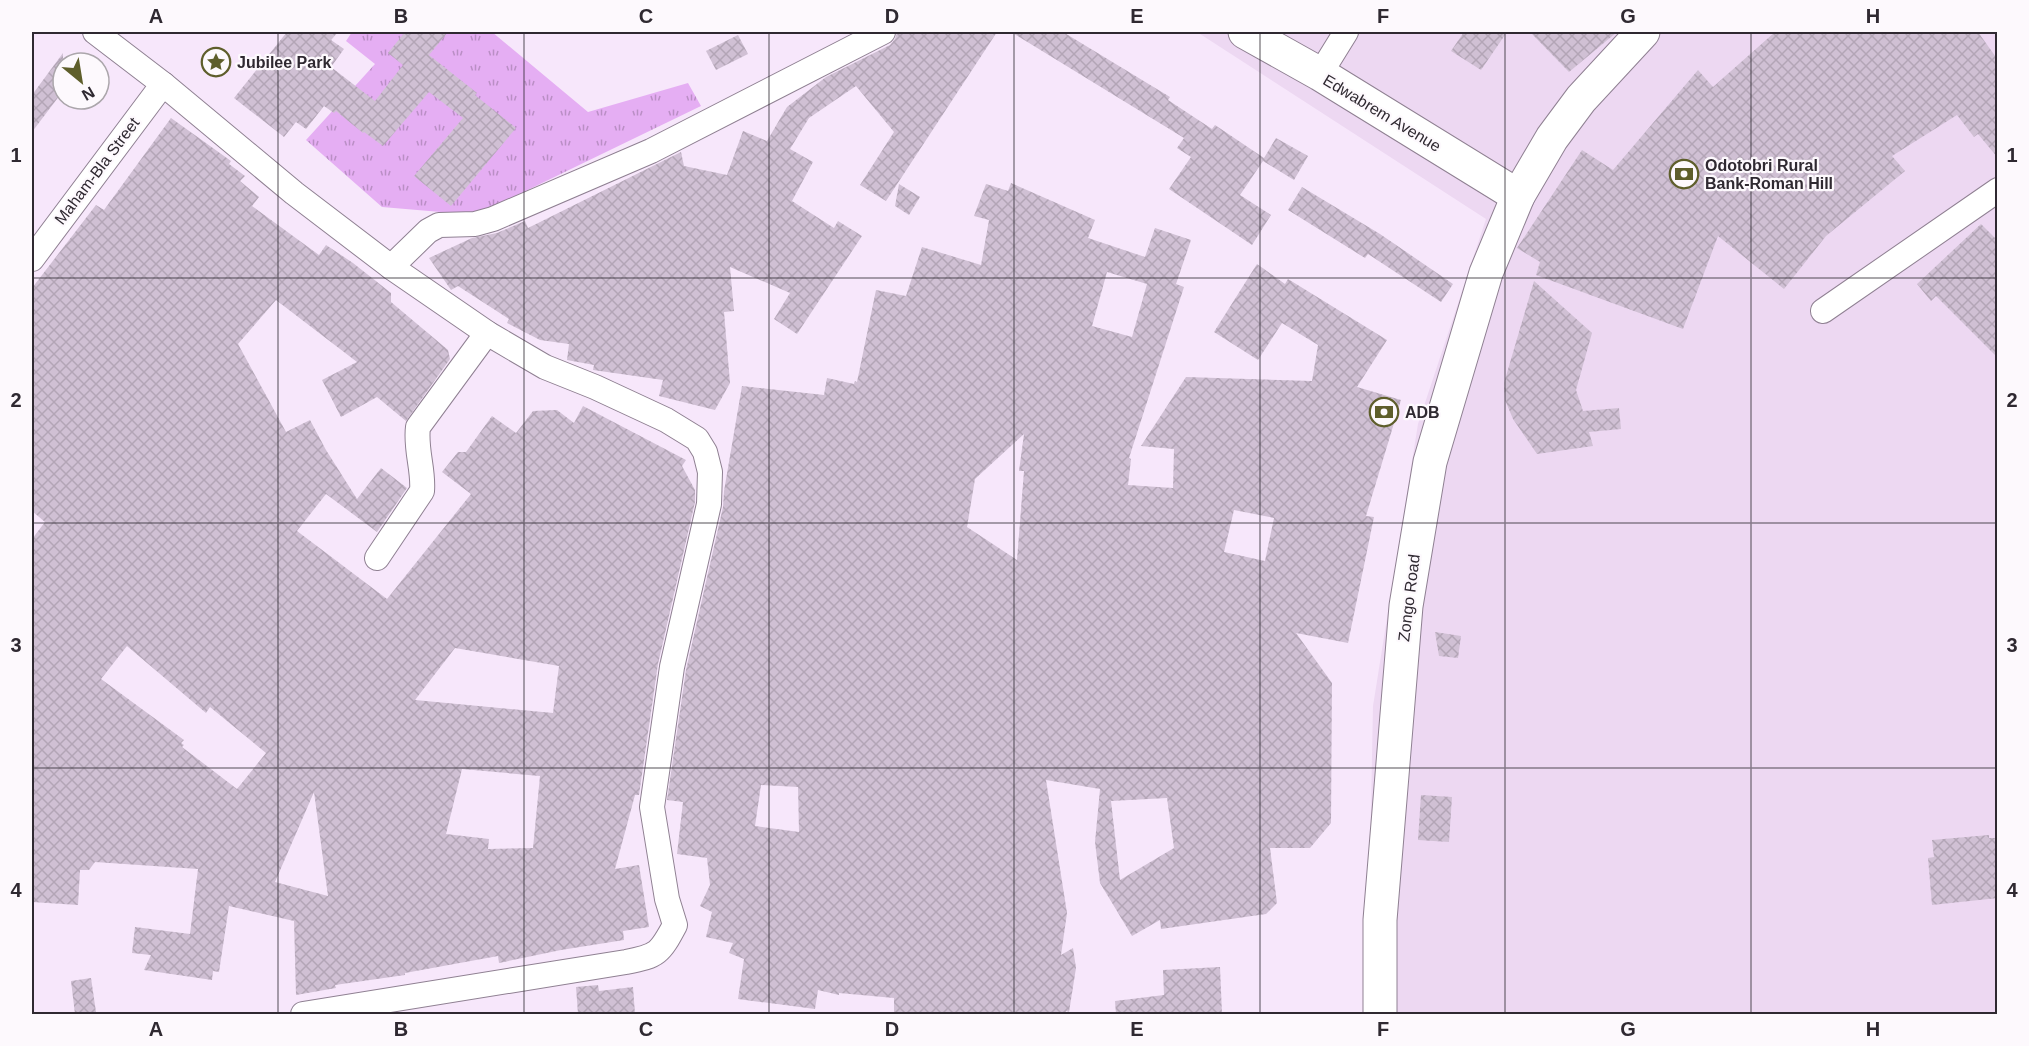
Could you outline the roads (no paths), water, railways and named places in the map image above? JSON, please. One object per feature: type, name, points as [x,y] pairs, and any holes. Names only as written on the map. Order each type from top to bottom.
[{"type":"street","points":[[95,32],[163,84],[294,193],[392,267],[487,333],[545,367],[666,420],[697,439],[705,452],[710,472],[709,504],[672,667],[652,807],[667,899],[675,925],[663,948],[648,958],[303,1014]]},
{"type":"street","points":[[392,267],[428,231],[440,225],[475,224],[493,219],[651,151],[883,32]]},
{"type":"street","name":"Edwabrem Avenue","points":[[1245,32],[1320,74],[1518,196]]},
{"type":"street","points":[[1320,74],[1346,32]]},
{"type":"street","name":"Zongo Road","points":[[1380,1014],[1380,920],[1406,606],[1430,462],[1486,273],[1518,196],[1552,138],[1576,107],[1643,32]]},
{"type":"street","name":"Maham-Bla Street","points":[[32,259],[163,84]]},
{"type":"street","points":[[1823,311],[1998,190]]},
{"type":"street","points":[[377,558],[422,492],[423,483],[416,438],[418,427],[487,333]]},
{"type":"place","name":"Jubilee Park","points":[[216,62]]},
{"type":"place","name":"Odotobri Rural Bank-Roman Hill","points":[[1684,174]]},
{"type":"place","name":"ADB","points":[[1384,412]]}]
